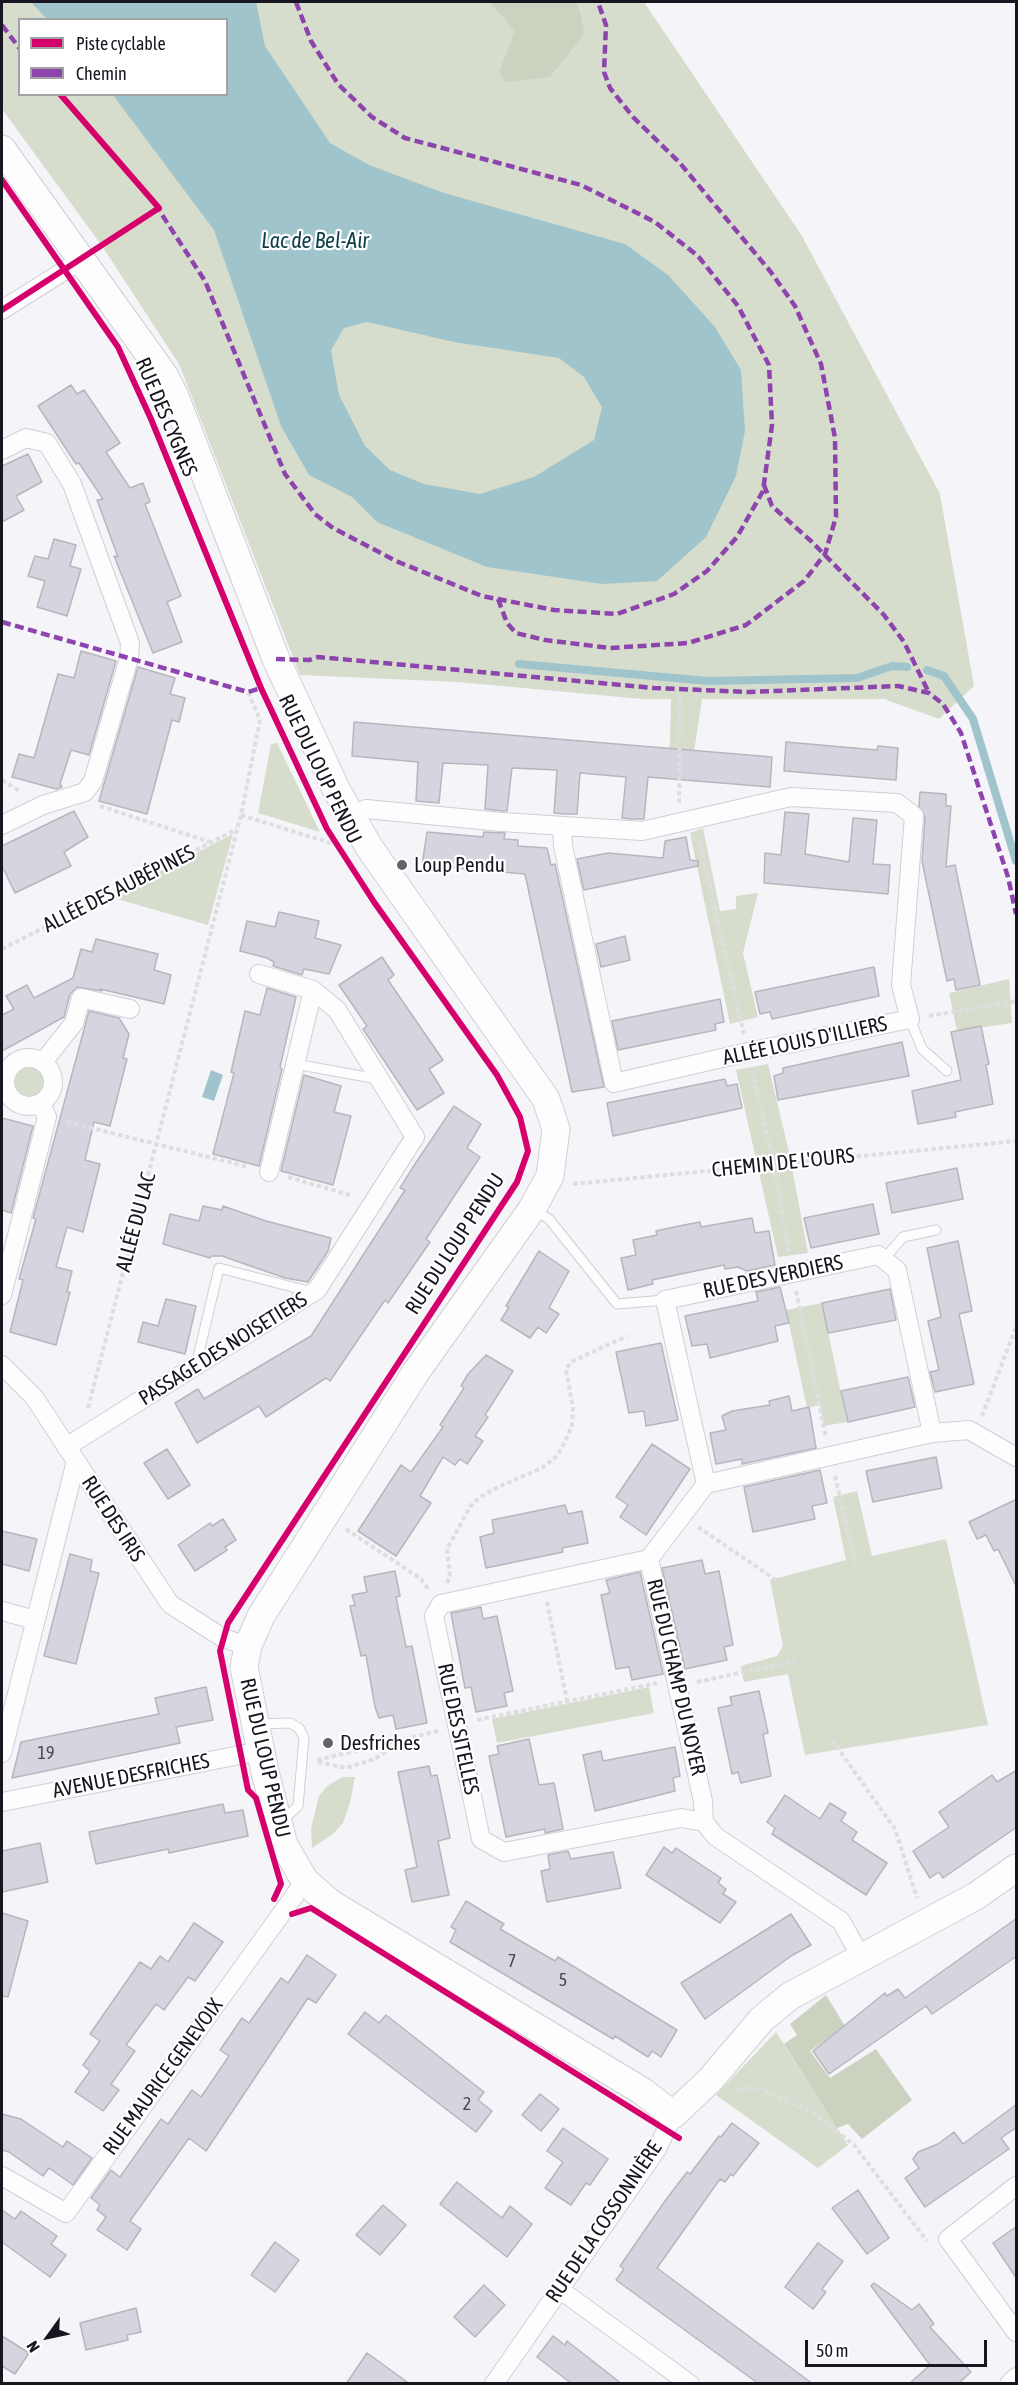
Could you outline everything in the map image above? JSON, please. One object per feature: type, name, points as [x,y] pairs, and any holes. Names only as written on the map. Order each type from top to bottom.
[{"type":"street","name":"RUE DES CYGNES","points":[[2,148],[164,375],[174,394],[284,677]]},
{"type":"street","points":[[2,310],[83,259]]},
{"type":"street","points":[[2,450],[26,438],[46,443],[72,484],[130,643],[129,658],[93,781],[85,792],[43,805],[2,825]]},
{"type":"street","name":"RUE DU LOUP PENDU","points":[[284,677],[351,817],[369,847],[546,1099],[556,1129],[550,1176],[532,1209],[416,1372],[261,1616],[248,1646],[244,1667],[260,1751],[284,1845],[305,1881],[330,1903],[642,2091],[673,2115]]},
{"type":"street","name":"ALLÉE LOUIS D'ILLIERS","points":[[351,817],[366,810],[562,827],[642,831],[791,797],[897,803],[914,816],[902,985],[910,1020],[748,1052],[614,1083],[563,846],[562,827]]},
{"type":"street","name":"PASSAGE DES NOISETIERS","points":[[74,1449],[196,1365],[312,1292],[374,1202],[415,1137],[337,1010],[313,990],[259,974]]},
{"type":"street","points":[[269,1172],[313,990]]},
{"type":"street","points":[[43,1062],[74,1023],[81,998],[130,1009]]},
{"type":"street","points":[[2,1295],[43,1110],[53,1084],[49,1068],[43,1062],[36,1058],[20,1059],[12,1064],[3,1079],[6,1086],[13,1099],[26,1106],[43,1110]]},
{"type":"street","name":"RUE DES VERDIERS","points":[[665,1300],[878,1255],[884,1259]]},
{"type":"street","points":[[884,1259],[897,1270],[932,1432]]},
{"type":"street","points":[[665,1300],[706,1484],[932,1432],[969,1430],[1017,1457]]},
{"type":"street","name":"RUE DES IRIS","points":[[2,1365],[34,1397],[74,1449],[170,1604],[223,1638],[248,1646]]},
{"type":"street","points":[[2,1753],[74,1449]]},
{"type":"street","name":"RUE DU CHAMP DU NOYER","points":[[704,1822],[704,1801],[650,1558],[706,1484]]},
{"type":"street","points":[[441,1604],[650,1558]]},
{"type":"street","name":"RUE DES SITELLES","points":[[441,1604],[434,1616],[481,1839],[504,1852],[681,1818],[704,1822]]},
{"type":"street","points":[[2,1611],[35,1620]]},
{"type":"street","name":"AVENUE DESFRICHES","points":[[2,1802],[260,1751]]},
{"type":"street","points":[[704,1822],[715,1836],[841,1921],[861,1957]]},
{"type":"street","name":"RUE DE LA COSSONNIÈRE","points":[[494,2384],[657,2149],[673,2115],[710,2080],[762,2019],[790,1996],[976,1896],[1017,1868]]},
{"type":"street","name":"RUE MAURICE GENEVOIX","points":[[2,2176],[66,2213],[305,1881]]},
{"type":"street","points":[[1017,2186],[948,2239],[1017,2332]]},
{"type":"street","points":[[559,2289],[690,2384]]},
{"type":"street","points":[[1009,2384],[1017,2377]]},
{"type":"lane","points":[[910,1020],[922,1049],[947,1071]]},
{"type":"lane","points":[[295,1064],[380,1079]]},
{"type":"lane","points":[[532,1209],[549,1219],[617,1304],[665,1300]]},
{"type":"lane","points":[[884,1259],[903,1237],[936,1230]]},
{"type":"lane","points":[[196,1365],[219,1268],[312,1292]]},
{"type":"lane","points":[[255,1724],[290,1723],[299,1728],[304,1738],[297,1806],[291,1815],[279,1824]]},
{"type":"path","points":[[680,689],[686,821],[748,1052],[774,1165],[793,1273],[830,1455],[856,1566]]},
{"type":"path","points":[[85,792],[95,805],[211,842]]},
{"type":"path","points":[[241,815],[337,845]]},
{"type":"path","points":[[910,1020],[1017,1001]]},
{"type":"path","points":[[43,1110],[157,1144],[269,1172],[374,1202]]},
{"type":"path","points":[[975,1433],[1017,1327]]},
{"type":"path","points":[[441,1604],[450,1576],[447,1549],[470,1507],[480,1497],[529,1475],[557,1456],[572,1425],[573,1408],[566,1369],[571,1362],[583,1355],[627,1336]]},
{"type":"path","points":[[326,1515],[421,1579],[441,1604]]},
{"type":"path","points":[[682,1516],[779,1582]]},
{"type":"path","points":[[543,1583],[567,1701]]},
{"type":"path","points":[[405,1738],[375,1760],[346,1768],[313,1761],[405,1738],[458,1725],[567,1701],[796,1661]]},
{"type":"path","points":[[832,1740],[895,1829],[915,1886],[922,1926]]},
{"type":"path","points":[[730,2093],[743,2088],[761,2089],[815,2114],[854,2145],[933,2249],[948,2239]]},
{"type":"green space","points":[[2,2],[644,2],[802,236],[940,494],[974,686],[939,719],[884,699],[702,699],[690,779],[669,777],[671,699],[642,699],[458,682],[300,675],[179,364],[102,246],[2,109]]},
{"type":"green space","points":[[490,2],[577,2],[585,33],[550,77],[505,82],[499,72],[515,31]]},
{"type":"green space","points":[[277,743],[320,832],[258,813],[271,744]]},
{"type":"green space","points":[[703,828],[720,911],[736,909],[736,896],[758,893],[743,953],[758,1017],[730,1024],[690,833]]},
{"type":"green space","points":[[233,834],[208,925],[110,897]]},
{"type":"green space","points":[[1009,979],[1012,1023],[957,1031],[949,993]]},
{"type":"green space","points":[[768,1064],[789,1152],[808,1253],[778,1257],[736,1070]]},
{"type":"green space","points":[[30,1067],[36,1068],[44,1076],[44,1088],[36,1096],[30,1097],[24,1096],[16,1088],[15,1082],[16,1076],[24,1068]]},
{"type":"green space","points":[[822,1303],[847,1422],[824,1426],[820,1405],[807,1408],[786,1310]]},
{"type":"green space","points":[[857,1491],[872,1556],[946,1539],[988,1725],[805,1755],[788,1674],[744,1682],[741,1666],[777,1656],[783,1646],[770,1580],[846,1560],[833,1497]]},
{"type":"green space","points":[[649,1687],[654,1713],[497,1743],[492,1719]]},
{"type":"green space","points":[[343,1777],[355,1777],[343,1823],[334,1833],[312,1848],[311,1828],[319,1796],[327,1786]]},
{"type":"green space","points":[[826,1995],[845,2026],[810,2051],[830,2078],[876,2049],[912,2100],[862,2139],[848,2124],[837,2128],[784,2044],[797,2035],[790,2024]]},
{"type":"green space","points":[[776,2032],[848,2145],[818,2168],[716,2095]]},
{"type":"water","name":"Lac de Bel-Air","points":[[31,2],[256,2],[265,46],[330,143],[369,165],[444,193],[625,244],[668,275],[715,327],[741,370],[745,431],[736,476],[706,537],[657,581],[602,584],[487,567],[377,522],[352,497],[309,475],[281,426],[214,230],[114,96],[228,96],[228,18],[46,18]],"holes":[[[367,322],[454,342],[559,358],[584,377],[602,407],[594,440],[534,477],[480,494],[424,484],[390,470],[365,446],[339,395],[331,350],[344,328]]]},
{"type":"water","points":[[211,1070],[223,1075],[214,1101],[202,1097]]},
{"type":"building","points":[[71,385],[77,394],[84,390],[120,443],[106,452],[130,488],[143,483],[150,502],[145,504],[181,596],[167,602],[182,642],[153,653],[114,556],[118,557],[97,500],[103,499],[79,463],[76,464],[38,406]]},
{"type":"building","points":[[28,454],[42,482],[16,496],[24,510],[2,522],[2,466]]},
{"type":"building","points":[[54,539],[76,545],[70,566],[81,569],[67,616],[37,607],[45,581],[28,576],[35,556],[48,559]]},
{"type":"building","points":[[81,651],[116,661],[89,755],[71,750],[60,784],[62,787],[56,789],[12,777],[19,754],[34,758],[58,674],[74,678]]},
{"type":"building","points":[[138,667],[175,678],[170,694],[185,698],[179,722],[172,720],[147,814],[99,801]]},
{"type":"building","points":[[354,722],[772,757],[770,787],[648,777],[644,819],[630,819],[622,818],[626,777],[580,773],[577,814],[565,814],[554,813],[557,770],[512,768],[507,811],[503,811],[485,809],[488,765],[443,763],[439,803],[416,801],[418,762],[352,756]]},
{"type":"building","points":[[786,742],[877,750],[878,746],[898,748],[896,780],[784,771]]},
{"type":"building","points":[[920,792],[946,794],[946,806],[951,806],[946,867],[955,865],[980,985],[956,990],[954,979],[947,981],[922,861],[925,817],[919,806]]},
{"type":"building","points":[[74,811],[88,837],[64,852],[71,866],[15,893],[2,866],[2,846]]},
{"type":"building","points":[[785,812],[809,814],[805,854],[849,862],[853,818],[877,820],[873,864],[890,865],[888,894],[764,883],[765,853],[781,855]]},
{"type":"building","points":[[427,832],[483,837],[484,832],[505,833],[504,839],[518,840],[518,846],[547,848],[551,865],[555,864],[604,1087],[572,1092],[525,874],[422,865]]},
{"type":"building","points":[[686,837],[690,860],[698,861],[698,866],[584,890],[577,859],[608,853],[663,858],[665,841]]},
{"type":"building","points":[[279,912],[319,921],[315,938],[341,945],[329,974],[304,969],[302,975],[273,966],[274,962],[267,958],[240,951],[247,921],[275,927]]},
{"type":"building","points":[[625,936],[630,960],[601,967],[596,944]]},
{"type":"building","points":[[96,939],[158,954],[154,970],[171,975],[164,1004],[100,989],[102,991],[77,987],[70,994],[64,1017],[2,1051],[2,1015],[14,1009],[6,996],[27,985],[34,998],[73,978],[81,949],[92,952]]},
{"type":"building","points":[[382,957],[394,975],[388,980],[443,1060],[429,1069],[444,1093],[417,1110],[363,1029],[367,1026],[339,985]]},
{"type":"building","points":[[874,967],[879,996],[772,1019],[770,1012],[760,1014],[755,992]]},
{"type":"building","points":[[267,988],[296,997],[259,1166],[213,1154],[234,1073],[231,1072],[245,1011],[260,1015]]},
{"type":"building","points":[[720,999],[724,1022],[715,1024],[716,1030],[618,1050],[612,1021]]},
{"type":"building","points":[[89,1011],[119,1018],[129,1034],[123,1058],[127,1059],[110,1126],[94,1122],[85,1160],[100,1164],[83,1232],[67,1227],[56,1267],[72,1271],[67,1292],[70,1292],[56,1345],[10,1332],[23,1280],[19,1279],[36,1219],[33,1218]]},
{"type":"building","points":[[981,1026],[989,1064],[986,1065],[993,1104],[955,1112],[956,1117],[918,1124],[912,1091],[961,1080],[951,1032]]},
{"type":"building","points":[[902,1042],[909,1076],[778,1100],[774,1076],[783,1073],[783,1068]]},
{"type":"building","points":[[304,1075],[341,1086],[334,1112],[351,1116],[333,1185],[281,1171]]},
{"type":"building","points":[[725,1079],[727,1086],[737,1084],[742,1108],[613,1136],[607,1103]]},
{"type":"building","points":[[454,1106],[481,1124],[467,1148],[480,1157],[426,1239],[430,1242],[388,1303],[385,1300],[330,1381],[326,1378],[266,1417],[259,1406],[197,1443],[175,1403],[198,1389],[204,1399],[311,1336],[405,1190],[400,1188]]},
{"type":"building","points":[[2,1118],[33,1126],[11,1213],[2,1210]]},
{"type":"building","points":[[957,1168],[963,1199],[892,1213],[886,1183]]},
{"type":"building","points":[[873,1204],[879,1234],[811,1248],[804,1218]]},
{"type":"building","points":[[203,1206],[222,1210],[223,1206],[266,1221],[331,1238],[328,1251],[308,1282],[285,1278],[222,1256],[211,1256],[210,1258],[163,1244],[170,1214],[199,1221]]},
{"type":"building","points":[[752,1218],[755,1233],[769,1231],[775,1265],[747,1271],[738,1267],[725,1269],[724,1265],[652,1280],[653,1284],[628,1290],[621,1258],[636,1255],[633,1240],[657,1235],[656,1231],[700,1222],[701,1227]]},
{"type":"building","points":[[958,1241],[972,1311],[959,1314],[974,1384],[935,1392],[930,1372],[939,1370],[928,1321],[941,1317],[927,1248]]},
{"type":"building","points":[[539,1251],[569,1271],[549,1308],[559,1314],[546,1333],[538,1327],[530,1338],[501,1320],[509,1307],[506,1306]]},
{"type":"building","points":[[780,1287],[789,1323],[775,1326],[778,1341],[710,1358],[707,1344],[692,1346],[685,1316],[758,1301],[756,1292]]},
{"type":"building","points":[[890,1289],[896,1320],[828,1333],[822,1303]]},
{"type":"building","points":[[166,1299],[196,1306],[185,1354],[138,1342],[143,1322],[158,1326]]},
{"type":"building","points":[[661,1343],[678,1420],[646,1426],[644,1411],[629,1413],[616,1352]]},
{"type":"building","points":[[486,1355],[513,1371],[485,1415],[488,1417],[475,1436],[483,1441],[467,1464],[460,1459],[455,1465],[443,1457],[420,1496],[431,1503],[396,1556],[358,1531],[401,1465],[411,1472],[443,1427],[440,1425],[464,1388],[461,1386],[468,1374]]},
{"type":"building","points":[[908,1377],[915,1407],[848,1422],[841,1391]]},
{"type":"building","points":[[789,1396],[792,1411],[809,1407],[816,1448],[742,1464],[742,1459],[716,1464],[710,1433],[726,1430],[722,1416],[732,1411],[770,1405],[769,1401]]},
{"type":"building","points":[[652,1444],[690,1469],[646,1535],[620,1517],[628,1505],[616,1497]]},
{"type":"building","points":[[167,1449],[190,1485],[168,1499],[144,1463]]},
{"type":"building","points":[[936,1457],[942,1488],[873,1502],[866,1471]]},
{"type":"building","points":[[820,1470],[827,1503],[812,1506],[815,1519],[753,1532],[744,1487]]},
{"type":"building","points":[[1017,1499],[1017,1588],[998,1549],[994,1551],[986,1535],[977,1539],[969,1522]]},
{"type":"building","points":[[565,1505],[568,1514],[582,1511],[588,1543],[562,1548],[563,1552],[486,1568],[480,1537],[494,1533],[492,1520]]},
{"type":"building","points":[[223,1519],[236,1540],[225,1547],[227,1550],[195,1571],[178,1545],[210,1523],[212,1526]]},
{"type":"building","points":[[2,1531],[37,1539],[29,1571],[2,1564]]},
{"type":"building","points":[[70,1554],[92,1560],[90,1571],[99,1573],[76,1664],[44,1656]]},
{"type":"building","points":[[702,1560],[705,1574],[719,1571],[733,1645],[724,1647],[727,1660],[685,1669],[662,1568]]},
{"type":"building","points":[[395,1571],[400,1596],[396,1597],[406,1647],[412,1646],[427,1723],[396,1729],[393,1715],[379,1718],[366,1655],[361,1656],[350,1606],[355,1605],[352,1595],[367,1592],[364,1577]]},
{"type":"building","points":[[640,1572],[663,1674],[632,1680],[629,1667],[616,1669],[601,1595],[610,1593],[606,1580]]},
{"type":"building","points":[[481,1607],[483,1619],[497,1616],[513,1691],[504,1693],[507,1706],[476,1712],[471,1687],[465,1688],[451,1613]]},
{"type":"building","points":[[206,1687],[213,1720],[176,1727],[180,1743],[12,1778],[21,1742],[159,1714],[155,1698]]},
{"type":"building","points":[[759,1691],[768,1733],[763,1734],[771,1776],[741,1783],[738,1772],[732,1774],[718,1708],[732,1705],[730,1697]]},
{"type":"building","points":[[529,1739],[539,1785],[554,1783],[563,1829],[545,1833],[545,1829],[506,1837],[489,1756],[499,1754],[497,1746]]},
{"type":"building","points":[[675,1747],[680,1776],[673,1778],[675,1791],[595,1811],[583,1755],[601,1751],[603,1761]]},
{"type":"building","points":[[429,1766],[431,1776],[437,1775],[450,1838],[438,1841],[449,1895],[412,1902],[405,1870],[417,1867],[398,1772]]},
{"type":"building","points":[[1017,1770],[1017,1827],[943,1878],[939,1872],[930,1878],[913,1851],[949,1827],[939,1812],[992,1775],[997,1782]]},
{"type":"building","points":[[785,1795],[820,1819],[830,1803],[846,1813],[841,1821],[857,1832],[852,1840],[887,1863],[866,1895],[772,1834],[775,1828],[767,1822]]},
{"type":"building","points":[[223,1804],[225,1813],[243,1810],[248,1836],[169,1853],[168,1849],[96,1864],[89,1832]]},
{"type":"building","points":[[40,1843],[48,1882],[2,1892],[2,1851]]},
{"type":"building","points":[[664,1847],[672,1853],[676,1848],[721,1878],[718,1883],[726,1889],[723,1894],[736,1902],[720,1923],[646,1875]]},
{"type":"building","points":[[568,1851],[571,1859],[613,1852],[621,1888],[547,1902],[541,1871],[550,1869],[548,1855]]},
{"type":"building","points":[[466,1901],[504,1924],[500,1929],[555,1961],[558,1957],[677,2030],[661,2057],[652,2051],[648,2057],[615,2036],[613,2039],[450,1942],[456,1930],[451,1927]]},
{"type":"building","points":[[2,1913],[28,1921],[8,1997],[2,1996]]},
{"type":"building","points":[[791,1914],[811,1945],[791,1956],[705,2019],[681,1983]]},
{"type":"building","points":[[1017,1918],[1017,1956],[932,2014],[926,2006],[829,2074],[813,2051],[885,1993],[887,1996],[898,1989],[905,1998]]},
{"type":"building","points":[[194,1923],[223,1942],[195,1981],[188,1977],[164,2010],[156,2004],[126,2045],[135,2051],[111,2084],[119,2090],[103,2111],[75,2092],[90,2071],[83,2065],[100,2041],[90,2034],[140,1962],[151,1969],[160,1956],[168,1962]]},
{"type":"building","points":[[307,1955],[336,1975],[316,2003],[308,1998],[206,2151],[189,2138],[130,2221],[141,2229],[127,2250],[97,2230],[106,2217],[97,2210],[100,2205],[91,2198],[111,2170],[120,2177],[161,2119],[168,2124],[192,2090],[201,2097],[229,2056],[220,2050],[242,2018],[249,2023],[281,1978],[288,1983]]},
{"type":"building","points":[[365,2012],[379,2023],[386,2015],[484,2092],[478,2100],[492,2111],[476,2132],[348,2034]]},
{"type":"building","points":[[540,2094],[559,2109],[541,2131],[522,2115]]},
{"type":"building","points":[[1017,2104],[1017,2127],[1001,2138],[1009,2149],[925,2207],[905,2178],[919,2168],[913,2159],[918,2152],[938,2144],[954,2132],[963,2144]]},
{"type":"building","points":[[2,2114],[21,2119],[63,2147],[67,2141],[92,2158],[73,2185],[49,2168],[43,2176],[9,2152],[2,2150]]},
{"type":"building","points":[[732,2123],[759,2143],[733,2176],[731,2174],[725,2182],[720,2179],[657,2268],[813,2384],[759,2384],[616,2280],[624,2269],[620,2266],[665,2201],[687,2172],[690,2174]]},
{"type":"building","points":[[563,2128],[608,2159],[590,2185],[586,2183],[571,2205],[545,2188],[563,2162],[547,2151]]},
{"type":"building","points":[[457,2182],[502,2218],[510,2206],[532,2224],[507,2257],[440,2204]]},
{"type":"building","points":[[858,2190],[889,2238],[867,2254],[832,2208]]},
{"type":"building","points":[[383,2205],[406,2225],[380,2255],[356,2235]]},
{"type":"building","points":[[2,2210],[15,2219],[21,2211],[57,2236],[51,2244],[66,2255],[50,2277],[2,2242]]},
{"type":"building","points":[[1017,2226],[1017,2279],[993,2243]]},
{"type":"building","points":[[275,2242],[299,2260],[275,2292],[251,2275]]},
{"type":"building","points":[[818,2243],[843,2261],[822,2289],[826,2292],[813,2309],[785,2287]]},
{"type":"building","points":[[874,2283],[912,2310],[919,2304],[934,2324],[930,2327],[971,2372],[958,2384],[909,2384],[930,2365],[871,2286]]},
{"type":"building","points":[[484,2285],[505,2305],[475,2337],[454,2317]]},
{"type":"building","points":[[136,2308],[141,2332],[127,2335],[128,2340],[86,2350],[80,2323]]},
{"type":"building","points":[[2,2336],[29,2353],[15,2374],[2,2366]]},
{"type":"building","points":[[553,2336],[565,2345],[567,2341],[622,2384],[572,2384],[537,2357]]},
{"type":"building","points":[[367,2353],[410,2384],[346,2384]]},
{"type":"waterway","points":[[519,664],[708,681],[857,678],[892,666],[907,667]]},
{"type":"waterway","points":[[927,670],[944,676],[973,719],[1016,861]]},
{"type":"marked path","points":[[155,204],[205,281],[285,474],[315,514],[333,528],[396,561],[482,596],[554,610],[617,614],[674,594],[707,571],[737,537],[763,491],[772,425],[769,365],[738,306],[698,256],[655,222],[581,185],[405,138],[372,117],[338,84],[311,41],[296,2]]},
{"type":"marked path","points":[[498,599],[507,623],[516,633],[545,640],[610,648],[688,643],[746,625],[804,581],[825,554],[836,517],[835,438],[821,364],[795,306],[770,271],[679,162],[633,117],[610,88],[604,72],[606,25],[598,2]]},
{"type":"marked path","points":[[2,25],[18,46]]},
{"type":"marked path","points":[[764,485],[772,506],[811,541],[884,615],[904,642],[929,693]]},
{"type":"marked path","points":[[2,622],[248,692],[261,688]]},
{"type":"marked path","points":[[276,659],[309,660],[318,657],[654,688],[749,692],[898,686],[929,693],[943,704],[961,733],[1008,877],[1016,914]]},
{"type":"cycle path","points":[[2,310],[159,208],[62,96]]},
{"type":"cycle path","points":[[2,180],[118,347],[151,419],[261,688],[327,829],[374,902],[497,1075],[520,1117],[528,1151],[517,1182],[228,1623],[220,1651],[248,1790],[256,1798],[281,1884],[274,1899]]},
{"type":"cycle path","points":[[292,1914],[311,1908],[679,2138]]},
{"type":"place","name":"Loup Pendu","points":[[402,865]]},
{"type":"place","name":"Desfriches","points":[[328,1743]]}]
